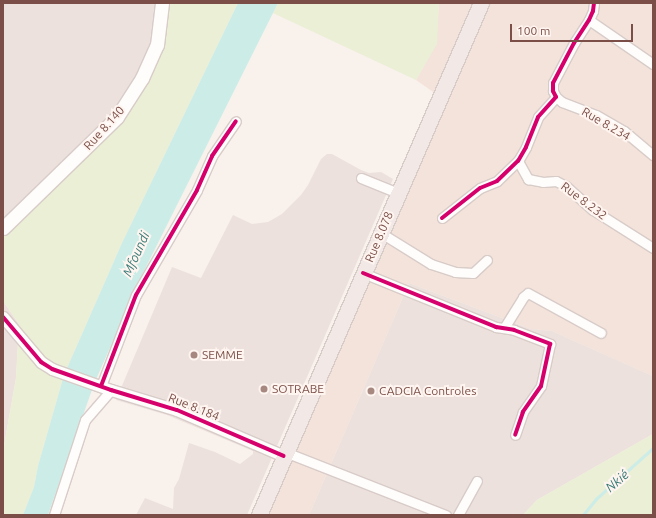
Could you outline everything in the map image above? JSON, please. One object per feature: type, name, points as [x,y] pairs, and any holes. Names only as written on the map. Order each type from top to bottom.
[{"type":"highway","name":"Rue 8.078","points":[[259,515],[284,454],[481,3]]},
{"type":"main road","name":"Rue 8.140","points":[[3,228],[117,117],[142,78],[157,45],[162,3]]},
{"type":"street","points":[[442,218],[480,188],[496,181],[518,161],[526,147],[538,117],[556,97],[553,91],[553,83],[574,43],[589,20],[593,11],[594,3]]},
{"type":"street","points":[[589,20],[652,61]]},
{"type":"street","name":"Rue 8.234","points":[[556,97],[562,102],[596,116],[624,131],[653,155]]},
{"type":"street","points":[[54,515],[85,420],[102,387],[136,295],[197,190],[212,156],[236,121]]},
{"type":"street","name":"Rue 8.232","points":[[518,161],[528,179],[542,182],[556,180],[566,186],[593,210],[653,248]]},
{"type":"street","points":[[361,178],[398,193]]},
{"type":"street","points":[[381,233],[432,264],[455,272],[473,273],[487,260]]},
{"type":"street","points":[[363,273],[496,327],[514,330],[550,344],[541,386],[523,412],[515,435]]},
{"type":"street","points":[[504,328],[523,298],[528,293],[601,333]]},
{"type":"street","name":"Rue 8.184","points":[[3,317],[41,362],[64,375],[177,410],[284,454]]},
{"type":"street","points":[[284,454],[446,515]]},
{"type":"street","points":[[458,515],[477,482]]},
{"type":"shaded area","points":[[3,3],[162,3],[157,45],[117,117],[3,228]]},
{"type":"shaded area","points":[[439,3],[653,3],[653,376],[552,331],[531,329],[409,283],[309,515],[259,515],[439,96],[416,80],[436,44]]},
{"type":"shaded area","points":[[327,154],[332,154],[361,170],[369,173],[381,172],[393,179],[247,515],[136,515],[145,498],[173,509],[174,488],[179,479],[189,443],[215,452],[240,464],[253,454],[253,451],[167,415],[116,400],[172,267],[201,278],[233,215],[252,224],[268,222],[282,214],[301,195],[308,185],[321,159]]},
{"type":"shaded area","points":[[409,283],[531,329],[552,331],[653,376],[653,434],[537,500],[523,515],[309,515]]},
{"type":"shaded area","points":[[3,301],[19,324],[16,378],[3,451]]},
{"type":"green space","points":[[162,3],[238,3],[122,243],[64,375],[38,466],[34,487],[23,515],[3,515],[3,451],[16,378],[19,324],[3,301],[3,228],[71,162],[142,78]]},
{"type":"green space","points":[[278,3],[439,3],[437,44],[416,80],[273,13]]},
{"type":"green space","points":[[653,434],[653,515],[523,515],[537,500]]},
{"type":"water","name":"Mfoundi","points":[[238,3],[278,3],[142,275],[94,384],[48,515],[23,515],[34,487],[38,466],[64,375],[122,243]]},
{"type":"waterway","name":"Nkié","points":[[583,515],[596,499],[653,448]]},
{"type":"cycle path","points":[[442,218],[480,188],[497,181],[518,161],[526,147],[538,117],[556,97],[553,91],[553,83],[574,43],[589,20],[593,11],[594,3]]},
{"type":"cycle path","points":[[101,386],[136,295],[197,190],[212,156],[236,121]]},
{"type":"cycle path","points":[[363,273],[496,327],[514,330],[550,344],[541,386],[523,412],[515,435]]},
{"type":"cycle path","points":[[3,317],[41,362],[52,369],[111,390],[177,410],[284,456]]},
{"type":"place","name":"SEMME","points":[[194,355]]},
{"type":"place","name":"SOTRABE","points":[[264,389]]},
{"type":"place","name":"CADCIA Controles","points":[[371,391]]}]
